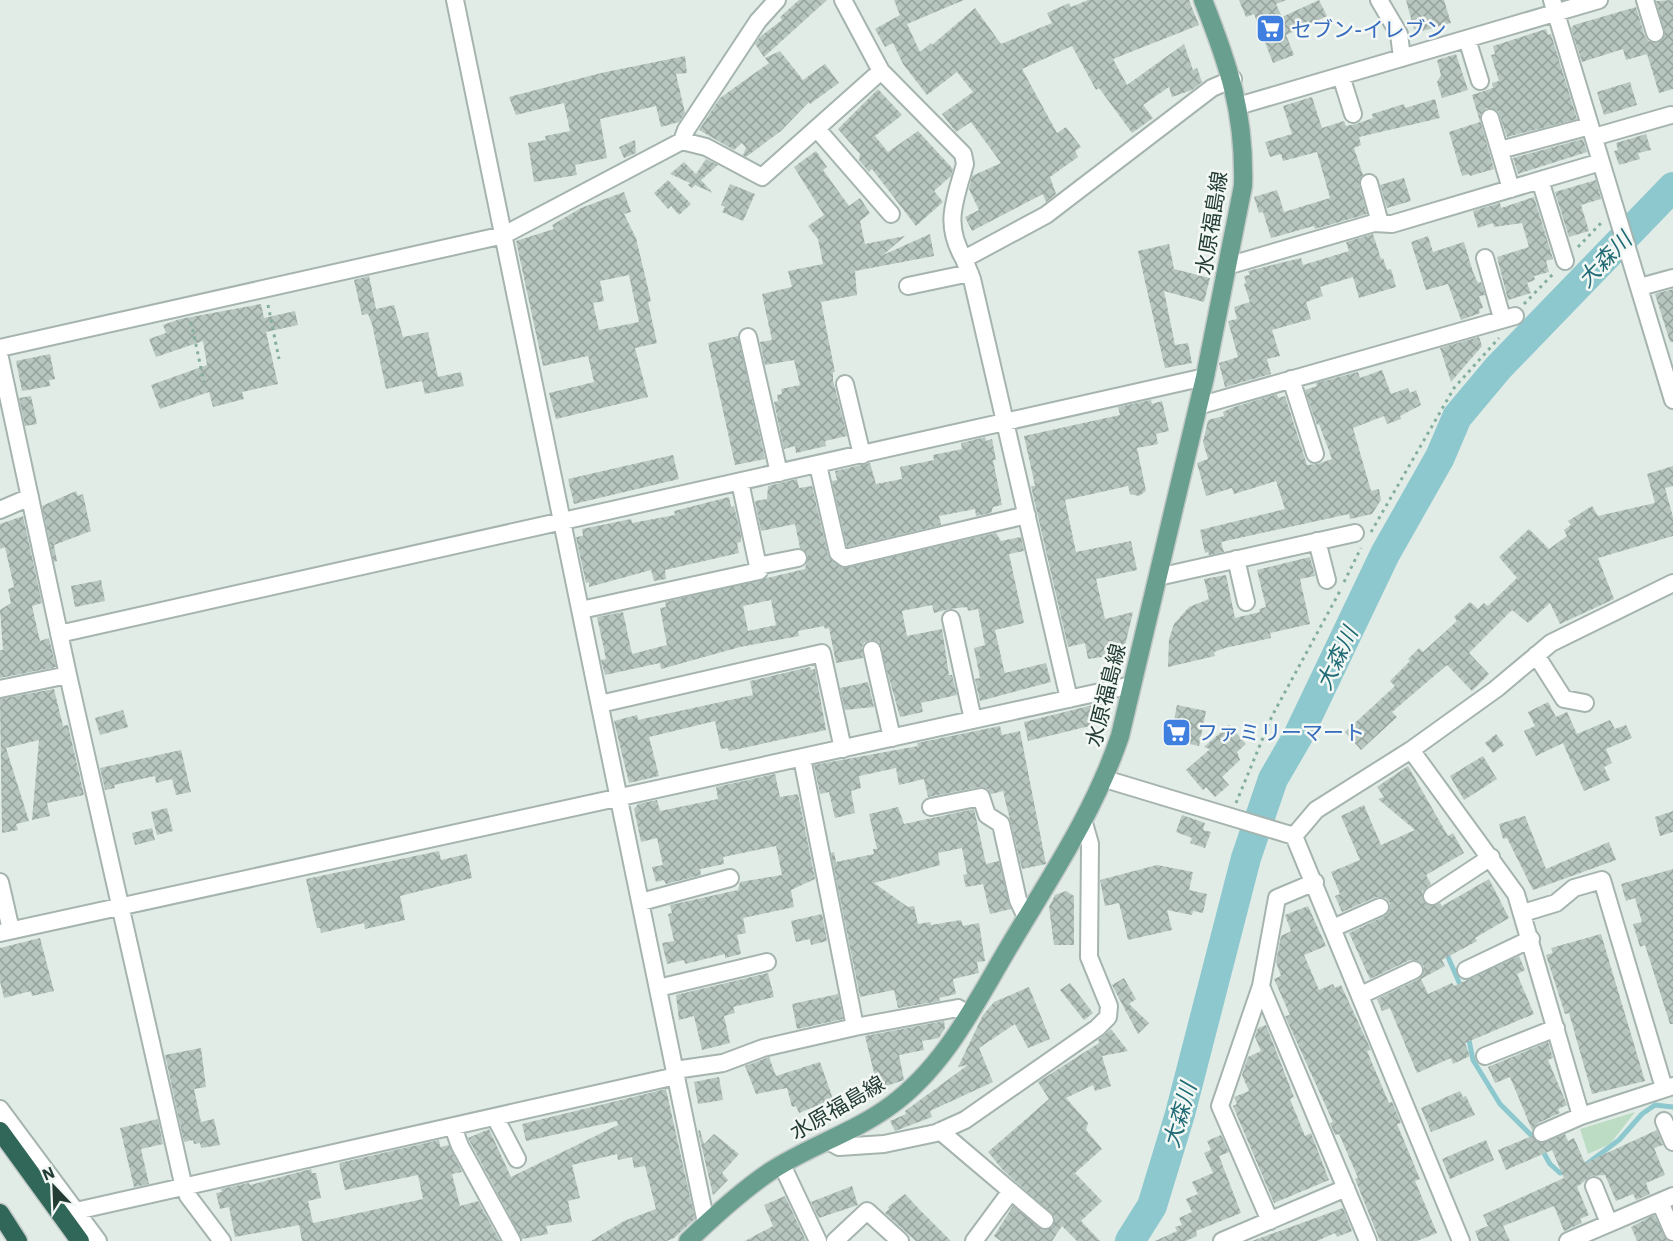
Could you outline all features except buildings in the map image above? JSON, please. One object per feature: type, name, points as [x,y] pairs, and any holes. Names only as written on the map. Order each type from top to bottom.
[{"type":"highway","points":[[0,1131],[80,1241]]},
{"type":"highway","points":[[0,1213],[18,1241]]},
{"type":"main road","name":"水原福島線","points":[[688,1241],[741,1193],[782,1165],[891,1106],[917,1082],[950,1045],[1084,823],[1105,779],[1120,736],[1205,377],[1243,186],[1244,154],[1233,79],[1205,0]]},
{"type":"street","points":[[455,0],[564,522],[706,1223]]},
{"type":"street","points":[[0,348],[504,236],[682,141],[686,130],[758,21],[777,0]]},
{"type":"street","points":[[843,0],[881,71],[963,154],[965,164],[951,228],[954,243],[967,266],[1006,422],[1069,699]]},
{"type":"street","points":[[1379,0],[1399,34],[1402,58]]},
{"type":"street","points":[[1238,106],[1467,39],[1554,6],[1599,0]]},
{"type":"street","points":[[1645,0],[1655,33]]},
{"type":"street","points":[[1554,6],[1673,400]]},
{"type":"street","points":[[1467,39],[1480,81]]},
{"type":"street","points":[[682,141],[706,147],[762,177],[881,71]]},
{"type":"street","points":[[1341,76],[1353,114]]},
{"type":"street","points":[[908,286],[967,266],[1046,215],[1212,88],[1233,79]]},
{"type":"street","points":[[1500,150],[1671,115]]},
{"type":"street","points":[[1490,118],[1511,189]]},
{"type":"street","points":[[817,129],[891,214]]},
{"type":"street","points":[[1227,266],[1380,223],[1392,224],[1601,162]]},
{"type":"street","points":[[1540,180],[1565,261]]},
{"type":"street","points":[[1369,183],[1380,223]]},
{"type":"street","points":[[1198,406],[1508,317],[1485,258]]},
{"type":"street","points":[[1638,279],[1673,278]]},
{"type":"street","points":[[748,337],[779,473]]},
{"type":"street","points":[[0,358],[68,675],[185,1188],[188,1196],[222,1241]]},
{"type":"street","points":[[59,634],[1205,377]]},
{"type":"street","points":[[1291,379],[1315,454]]},
{"type":"street","points":[[845,384],[862,455]]},
{"type":"street","points":[[818,465],[838,553],[846,558],[1027,515]]},
{"type":"street","points":[[581,610],[759,571],[740,482]]},
{"type":"street","points":[[0,510],[30,498]]},
{"type":"street","points":[[1158,576],[1355,533]]},
{"type":"street","points":[[1317,541],[1327,580]]},
{"type":"street","points":[[758,566],[798,558]]},
{"type":"street","points":[[1236,559],[1246,602]]},
{"type":"street","points":[[1291,835],[1316,810],[1411,750],[1496,689],[1536,655],[1573,631],[1673,583]]},
{"type":"street","points":[[951,619],[973,720]]},
{"type":"street","points":[[872,650],[892,738]]},
{"type":"street","points":[[600,704],[822,653],[843,749]]},
{"type":"street","points":[[1536,655],[1564,699],[1585,703]]},
{"type":"street","points":[[0,689],[68,675]]},
{"type":"street","points":[[0,882],[5,932],[1132,686]]},
{"type":"street","points":[[1411,750],[1516,894],[1581,1116]]},
{"type":"street","points":[[802,758],[855,1028]]},
{"type":"street","points":[[1105,779],[1291,835],[1315,882],[1461,1241]]},
{"type":"street","points":[[931,807],[981,797],[987,815],[1000,824],[1018,900],[1026,917]]},
{"type":"street","points":[[828,1141],[838,1147],[884,1144],[940,1131],[965,1120],[1097,1028],[1108,1017],[1109,1006],[1089,957],[1090,844],[1084,823]]},
{"type":"street","points":[[1432,896],[1491,857]]},
{"type":"street","points":[[641,902],[730,878]]},
{"type":"street","points":[[1523,913],[1556,903],[1574,888],[1602,880],[1669,1087],[1581,1116],[1542,1132]]},
{"type":"street","points":[[1270,1221],[1220,1106],[1261,986],[1277,898],[1315,882]]},
{"type":"street","points":[[1333,928],[1380,907]]},
{"type":"street","points":[[1466,970],[1531,939]]},
{"type":"street","points":[[658,988],[767,962]]},
{"type":"street","points":[[1360,995],[1414,970]]},
{"type":"street","points":[[1261,986],[1368,1241]]},
{"type":"street","points":[[76,1211],[453,1127],[723,1063],[763,1048],[958,1008],[968,1014]]},
{"type":"street","points":[[1485,1056],[1556,1028]]},
{"type":"street","points":[[0,1109],[98,1241]]},
{"type":"street","points":[[495,1117],[518,1159]]},
{"type":"street","points":[[1664,1121],[1673,1142]]},
{"type":"street","points":[[453,1127],[460,1146],[512,1241]]},
{"type":"street","points":[[940,1131],[1045,1220]]},
{"type":"street","points":[[782,1165],[818,1241]]},
{"type":"street","points":[[1594,1186],[1609,1223]]},
{"type":"street","points":[[1222,1241],[1346,1188]]},
{"type":"street","points":[[974,1241],[1011,1191]]},
{"type":"street","points":[[1568,1241],[1666,1199],[1673,1232]]},
{"type":"street","points":[[835,1241],[867,1211],[900,1241]]},
{"type":"path","points":[[1235,817],[1272,716],[1360,551],[1454,388],[1508,317],[1616,212]]},
{"type":"path","points":[[265,288],[279,359]]},
{"type":"path","points":[[187,306],[204,382]]},
{"type":"green space","points":[[1635,1112],[1610,1144],[1588,1154],[1580,1129]]},
{"type":"waterway","name":"大森川","points":[[1130,1241],[1152,1206],[1180,1114],[1246,858],[1273,779],[1298,736],[1385,554],[1440,457],[1457,417],[1498,368],[1673,187]]},
{"type":"waterway","points":[[1445,950],[1462,989]]},
{"type":"waterway","points":[[1468,1035],[1473,1060],[1500,1104],[1536,1140]]},
{"type":"waterway","points":[[1584,1166],[1619,1140],[1642,1114],[1655,1105],[1673,1107]]},
{"type":"waterway","points":[[1541,1148],[1550,1164],[1560,1173],[1567,1171]]},
{"type":"place","name":"セブン-イレブン","points":[[1270,29]]},
{"type":"place","name":"ファミリーマート","points":[[1176,732]]}]
